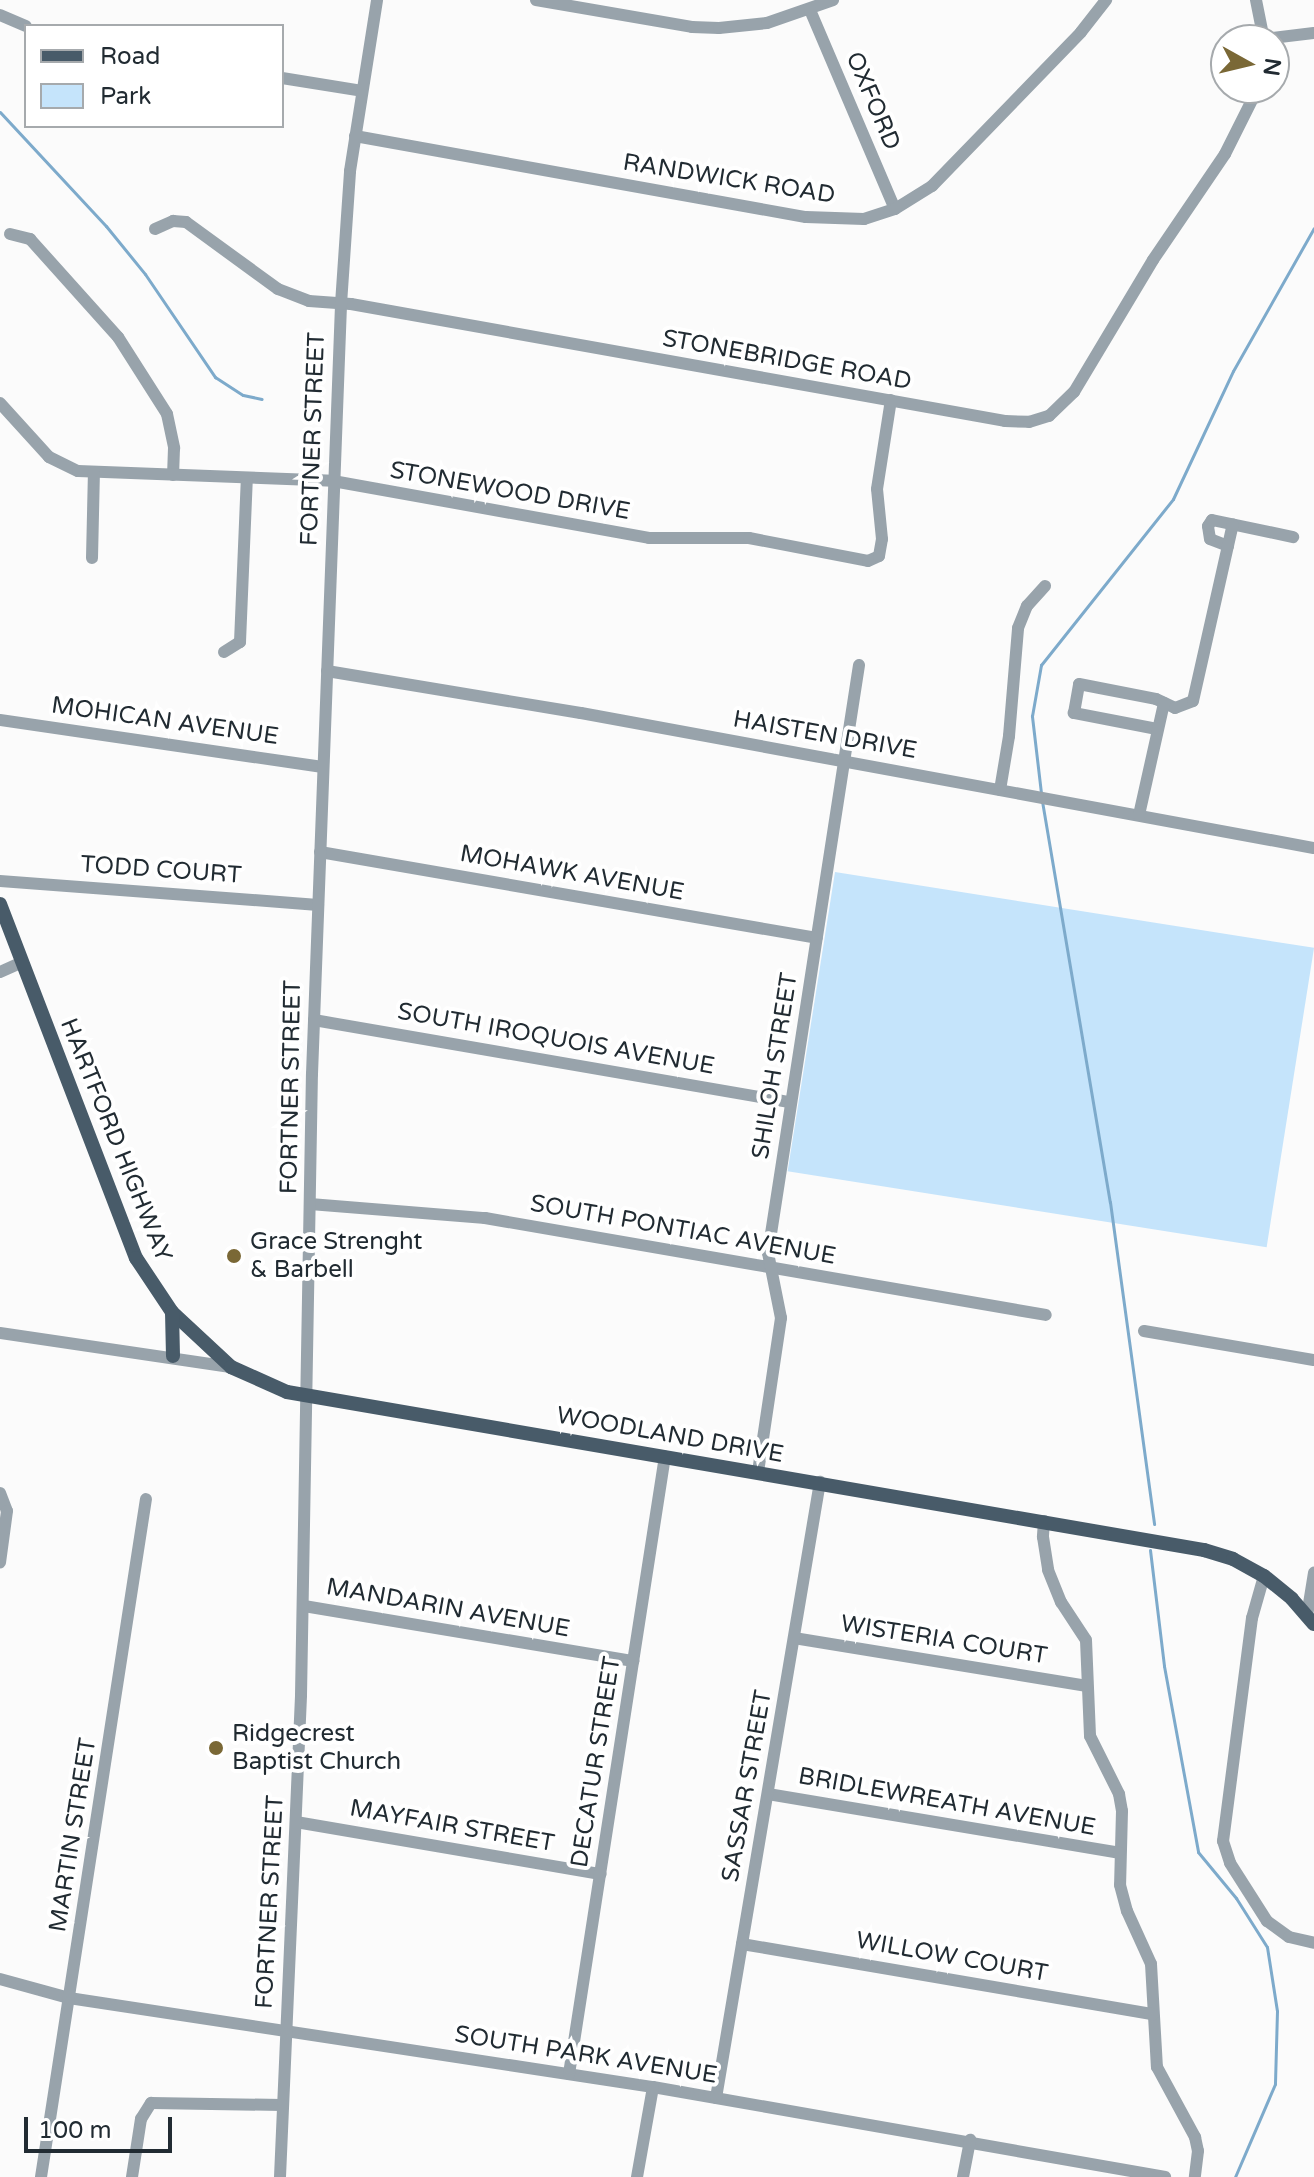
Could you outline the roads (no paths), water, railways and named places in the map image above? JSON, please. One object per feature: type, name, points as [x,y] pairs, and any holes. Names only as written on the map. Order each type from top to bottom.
[{"type":"main road","name":"HARTFORD HIGHWAY","points":[[0,904],[123,1229],[147,1279],[172,1312],[231,1367]]},
{"type":"main road","points":[[172,1312],[173,1356]]},
{"type":"main road","name":"WOODLAND DRIVE","points":[[231,1367],[266,1384],[306,1395],[1204,1550],[1233,1559],[1264,1576],[1311,1620]]},
{"type":"street","name":"FORTNER STREET","points":[[280,2177],[304,1606],[314,1020],[333,481],[341,304],[355,136],[377,0]]},
{"type":"street","points":[[536,0],[705,28],[744,27],[810,10],[833,0]]},
{"type":"street","name":"RANDWICK ROAD","points":[[355,136],[832,220],[864,219],[895,209],[932,186],[1081,32],[1106,0]]},
{"type":"street","points":[[1256,0],[1261,24]]},
{"type":"street","name":"OXFORD","points":[[810,10],[895,209]]},
{"type":"street","points":[[0,15],[24,25]]},
{"type":"street","points":[[1290,36],[1314,33]]},
{"type":"street","points":[[284,78],[362,91]]},
{"type":"street","name":"STONEBRIDGE ROAD","points":[[155,229],[173,221],[186,222],[278,289],[309,301],[341,304],[1019,422],[1040,420],[1058,410],[1074,392],[1153,260],[1225,154],[1250,104]]},
{"type":"street","points":[[10,234],[30,239],[118,337],[167,414],[174,448],[173,475]]},
{"type":"street","name":"STONEWOOD DRIVE","points":[[0,403],[56,462],[70,469],[333,481],[649,538],[749,538],[872,561],[879,556],[882,539],[877,489],[891,400]]},
{"type":"street","points":[[92,558],[94,472]]},
{"type":"street","points":[[224,652],[240,642],[247,478]]},
{"type":"street","points":[[1228,546],[1210,539],[1208,526],[1212,520],[1293,537]]},
{"type":"street","points":[[1157,729],[1074,713],[1079,684],[1175,708],[1185,706],[1197,693],[1233,524]]},
{"type":"street","points":[[1000,790],[1009,736],[1018,628],[1027,606],[1045,586]]},
{"type":"street","name":"SHILOH STREET","points":[[758,1472],[781,1318],[768,1253],[859,665]]},
{"type":"street","name":"HAISTEN DRIVE","points":[[327,671],[1314,848]]},
{"type":"street","points":[[1139,815],[1164,703]]},
{"type":"street","name":"MOHICAN AVENUE","points":[[0,720],[323,767]]},
{"type":"street","name":"MOHAWK AVENUE","points":[[320,852],[817,938]]},
{"type":"street","name":"TODD COURT","points":[[0,881],[318,905]]},
{"type":"street","points":[[0,972],[22,962]]},
{"type":"street","name":"SOUTH IROQUOIS AVENUE","points":[[314,1020],[791,1102]]},
{"type":"street","name":"SOUTH PONTIAC AVENUE","points":[[310,1204],[485,1218],[1046,1315]]},
{"type":"street","points":[[1144,1331],[1314,1360]]},
{"type":"street","name":"WOODLAND DRIVE","points":[[0,1333],[173,1356],[231,1367]]},
{"type":"street","name":"DECATUR STREET","points":[[569,2074],[665,1456]]},
{"type":"street","name":"SASSAR STREET","points":[[716,2098],[820,1482]]},
{"type":"street","points":[[0,1493],[7,1511],[0,1563]]},
{"type":"street","name":"MARTIN STREET","points":[[41,2177],[146,1499]]},
{"type":"street","points":[[1044,1521],[1048,1570],[1061,1602],[1086,1640],[1090,1736],[1119,1794],[1123,1897],[1154,1977],[1157,2067],[1195,2137],[1198,2151],[1195,2177]]},
{"type":"street","points":[[1311,1620],[1314,1573]]},
{"type":"street","points":[[1264,1576],[1252,1618],[1223,1841],[1230,1863],[1267,1921],[1289,1937],[1314,1943]]},
{"type":"street","name":"MANDARIN AVENUE","points":[[304,1606],[633,1661]]},
{"type":"street","name":"WISTERIA COURT","points":[[794,1638],[1087,1686]]},
{"type":"street","name":"BRIDLEWREATH AVENUE","points":[[768,1794],[1119,1853]]},
{"type":"street","name":"MAYFAIR STREET","points":[[296,1822],[601,1874]]},
{"type":"street","name":"WILLOW COURT","points":[[742,1944],[1153,2014]]},
{"type":"street","name":"SOUTH PARK AVENUE","points":[[0,1979],[69,1998],[653,2087],[970,2140],[1165,2177]]},
{"type":"street","points":[[637,2177],[653,2087]]},
{"type":"street","points":[[132,2177],[141,2119],[151,2103],[282,2105]]},
{"type":"street","points":[[963,2177],[970,2140]]},
{"type":"waterway","points":[[0,112],[106,226],[145,274],[215,377],[243,395],[262,399]]},
{"type":"waterway","points":[[1041,793],[1032,716],[1041,665],[1173,499],[1233,371],[1314,228]]},
{"type":"waterway","points":[[1042,801],[1110,1202],[1154,1524]]},
{"type":"waterway","points":[[1150,1550],[1164,1666],[1198,1852],[1236,1898],[1267,1947],[1277,2011],[1275,2084],[1235,2177]]},
{"type":"place","name":"Grace Strenght & Barbell","points":[[234,1256]]},
{"type":"place","name":"Ridgecrest Baptist Church","points":[[216,1748]]}]
